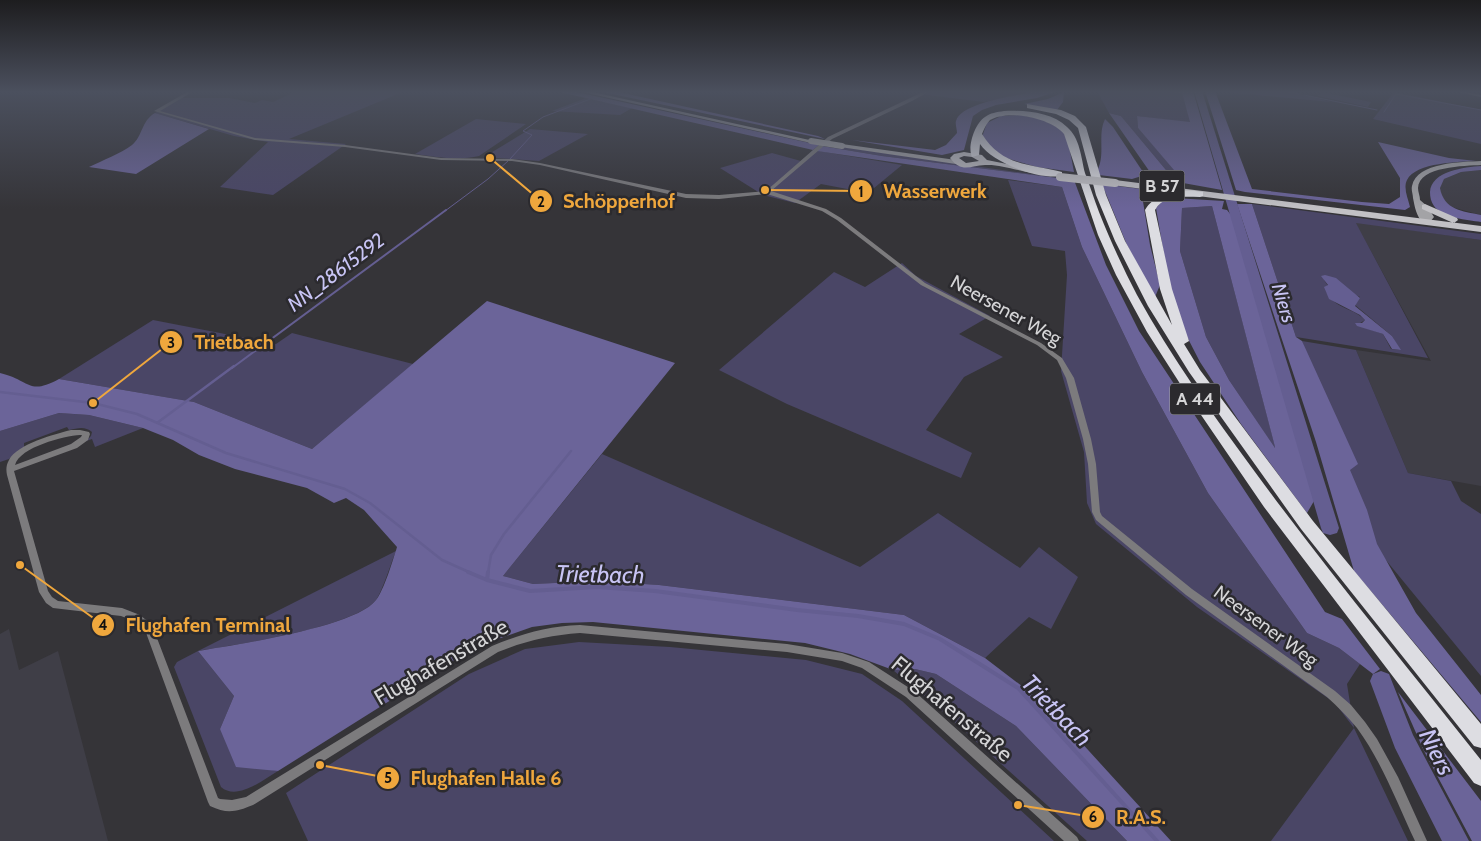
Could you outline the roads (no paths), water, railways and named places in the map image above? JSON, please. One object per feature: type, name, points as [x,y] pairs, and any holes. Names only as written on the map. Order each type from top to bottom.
[{"type":"highway","points":[[964,154],[967,151],[973,130]]},
{"type":"highway","points":[[976,155],[974,152],[981,130]]},
{"type":"highway","points":[[1067,130],[1079,136]]},
{"type":"highway","points":[[1076,130],[1079,136]]},
{"type":"highway","points":[[979,136],[985,148],[1000,158],[1028,168],[1060,175]]},
{"type":"highway","name":"A 44","points":[[1079,136],[1120,241],[1154,306],[1195,372],[1307,525],[1481,738]]},
{"type":"highway","name":"A 44","points":[[1079,136],[1086,192],[1108,247],[1143,314],[1185,384],[1236,458],[1320,571],[1481,776]]},
{"type":"highway","points":[[1195,372],[1172,313],[1150,212],[1153,204],[1164,197],[1206,193]]},
{"type":"main road","points":[[765,130],[842,146],[926,158],[955,159],[964,154],[976,155],[982,158],[981,164]]},
{"type":"main road","name":"B 57","points":[[955,159],[966,165],[981,164],[1479,229]]},
{"type":"main road","points":[[1426,221],[1430,217],[1420,205],[1415,193],[1416,183],[1420,177],[1428,171],[1442,167],[1481,163]]},
{"type":"main road","points":[[1378,215],[1408,212],[1420,205]]},
{"type":"main road","points":[[1420,205],[1479,229]]},
{"type":"main road","name":"B 57","points":[[1401,218],[1428,225],[1479,229]]},
{"type":"street","points":[[224,130],[255,139],[345,146],[441,159],[512,160],[540,164],[686,196],[719,197],[767,192],[830,138],[847,130]]},
{"type":"street","name":"Neersener Weg","points":[[767,192],[828,212],[923,284],[1039,344],[1056,356],[1063,363],[1070,378],[1087,439],[1092,464],[1098,518],[1189,592],[1331,694],[1353,714],[1375,745],[1421,841]]},
{"type":"street","points":[[76,431],[86,434],[85,438],[74,446],[10,469],[14,458],[28,448],[76,431]]},
{"type":"street","name":"Flughafenstraße","points":[[10,469],[38,576],[47,598],[60,606],[129,614],[149,628],[214,802],[223,807],[236,806],[249,801],[495,649],[526,636],[553,630],[580,628],[787,648],[842,657],[865,665],[910,694],[1073,841]]},
{"type":"waterway","name":"NN_28615292","points":[[510,159],[532,135],[524,130]]},
{"type":"waterway","name":"Niers","points":[[1210,130],[1330,528]]},
{"type":"waterway","name":"NN_28615292","points":[[445,211],[488,179],[508,161]]},
{"type":"waterway","name":"NN_28615292","points":[[232,368],[446,210]]},
{"type":"waterway","name":"NN_28615292","points":[[157,423],[234,366]]},
{"type":"waterway","name":"Trietbach","points":[[0,392],[93,403],[137,414],[157,423]]},
{"type":"waterway","name":"Trietbach","points":[[157,423],[226,453],[345,489],[370,503],[442,560],[471,573]]},
{"type":"waterway","points":[[488,573],[491,555],[504,534],[571,451]]},
{"type":"waterway","name":"Trietbach","points":[[468,572],[487,580]]},
{"type":"waterway","name":"Trietbach","points":[[487,580],[488,572]]},
{"type":"waterway","name":"Trietbach","points":[[487,580],[530,591],[597,587],[655,591],[797,610],[858,616],[904,624],[940,639],[1018,688],[1157,841]]},
{"type":"waterway","name":"Niers","points":[[1381,681],[1403,740],[1456,841]]},
{"type":"place","name":"Schöpperhof","points":[[490,158]]},
{"type":"place","name":"Wasserwerk","points":[[765,190]]},
{"type":"place","name":"Trietbach","points":[[93,403]]},
{"type":"place","name":"Flughafen Terminal","points":[[20,565]]},
{"type":"place","name":"Flughafen Halle 6","points":[[320,765]]},
{"type":"place","name":"R.A.S.","points":[[1018,805]]}]
